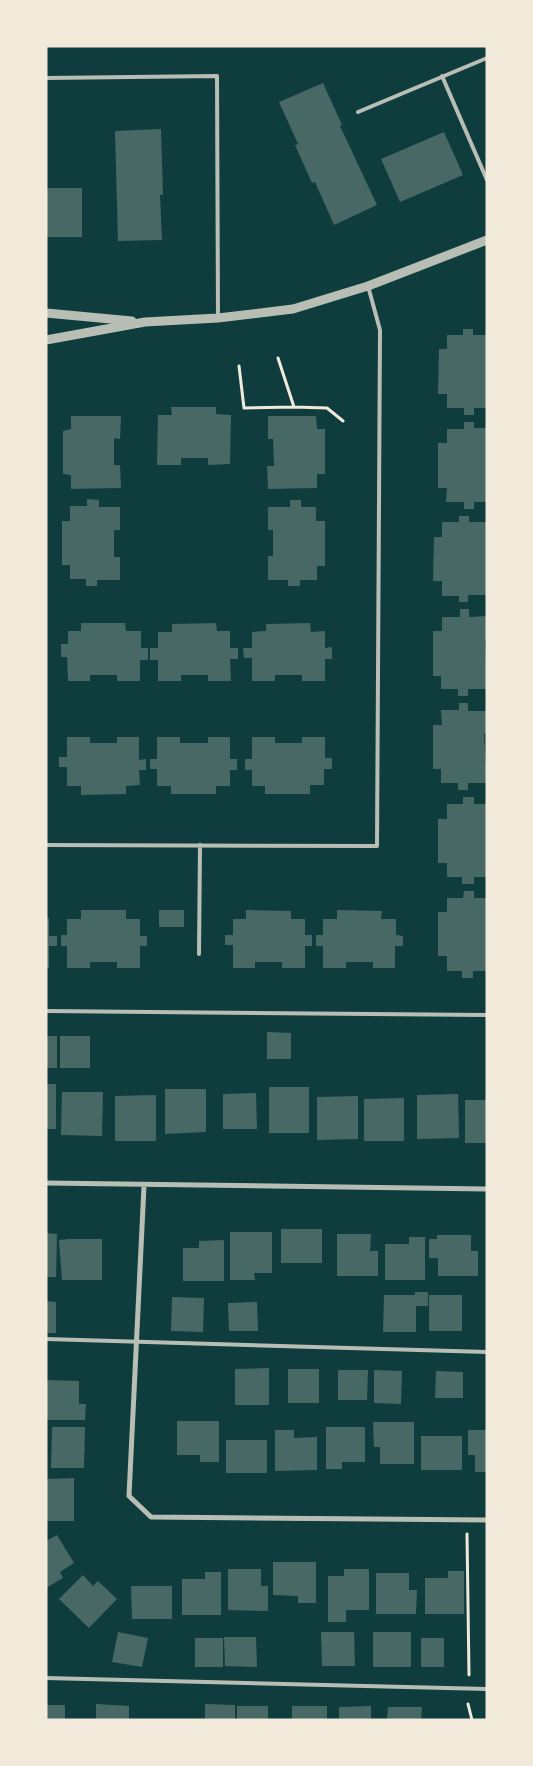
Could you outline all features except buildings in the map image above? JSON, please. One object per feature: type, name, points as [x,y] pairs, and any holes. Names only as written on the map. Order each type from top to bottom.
[{"type":"street","points":[[46,340],[145,322],[218,318],[293,309],[368,286],[487,240]]},
{"type":"street","points":[[46,313],[145,322]]},
{"type":"street","points":[[46,1183],[144,1186],[487,1189]]},
{"type":"street","points":[[144,1186],[129,1496],[151,1517],[466,1518],[487,1520]]},
{"type":"lane","points":[[358,112],[487,58]]},
{"type":"lane","points":[[46,78],[217,76],[218,318]]},
{"type":"lane","points":[[442,76],[487,180]]},
{"type":"lane","points":[[46,844],[377,846],[380,330],[368,286]]},
{"type":"lane","points":[[198,954],[200,845]]},
{"type":"lane","points":[[46,1011],[487,1015]]},
{"type":"lane","points":[[46,1339],[137,1340],[487,1352]]},
{"type":"lane","points":[[46,1678],[487,1689]]},
{"type":"path","points":[[278,358],[294,407]]},
{"type":"path","points":[[239,366],[244,408],[327,408],[343,421]]},
{"type":"path","points":[[466,1518],[468,1709],[472,1720]]}]
